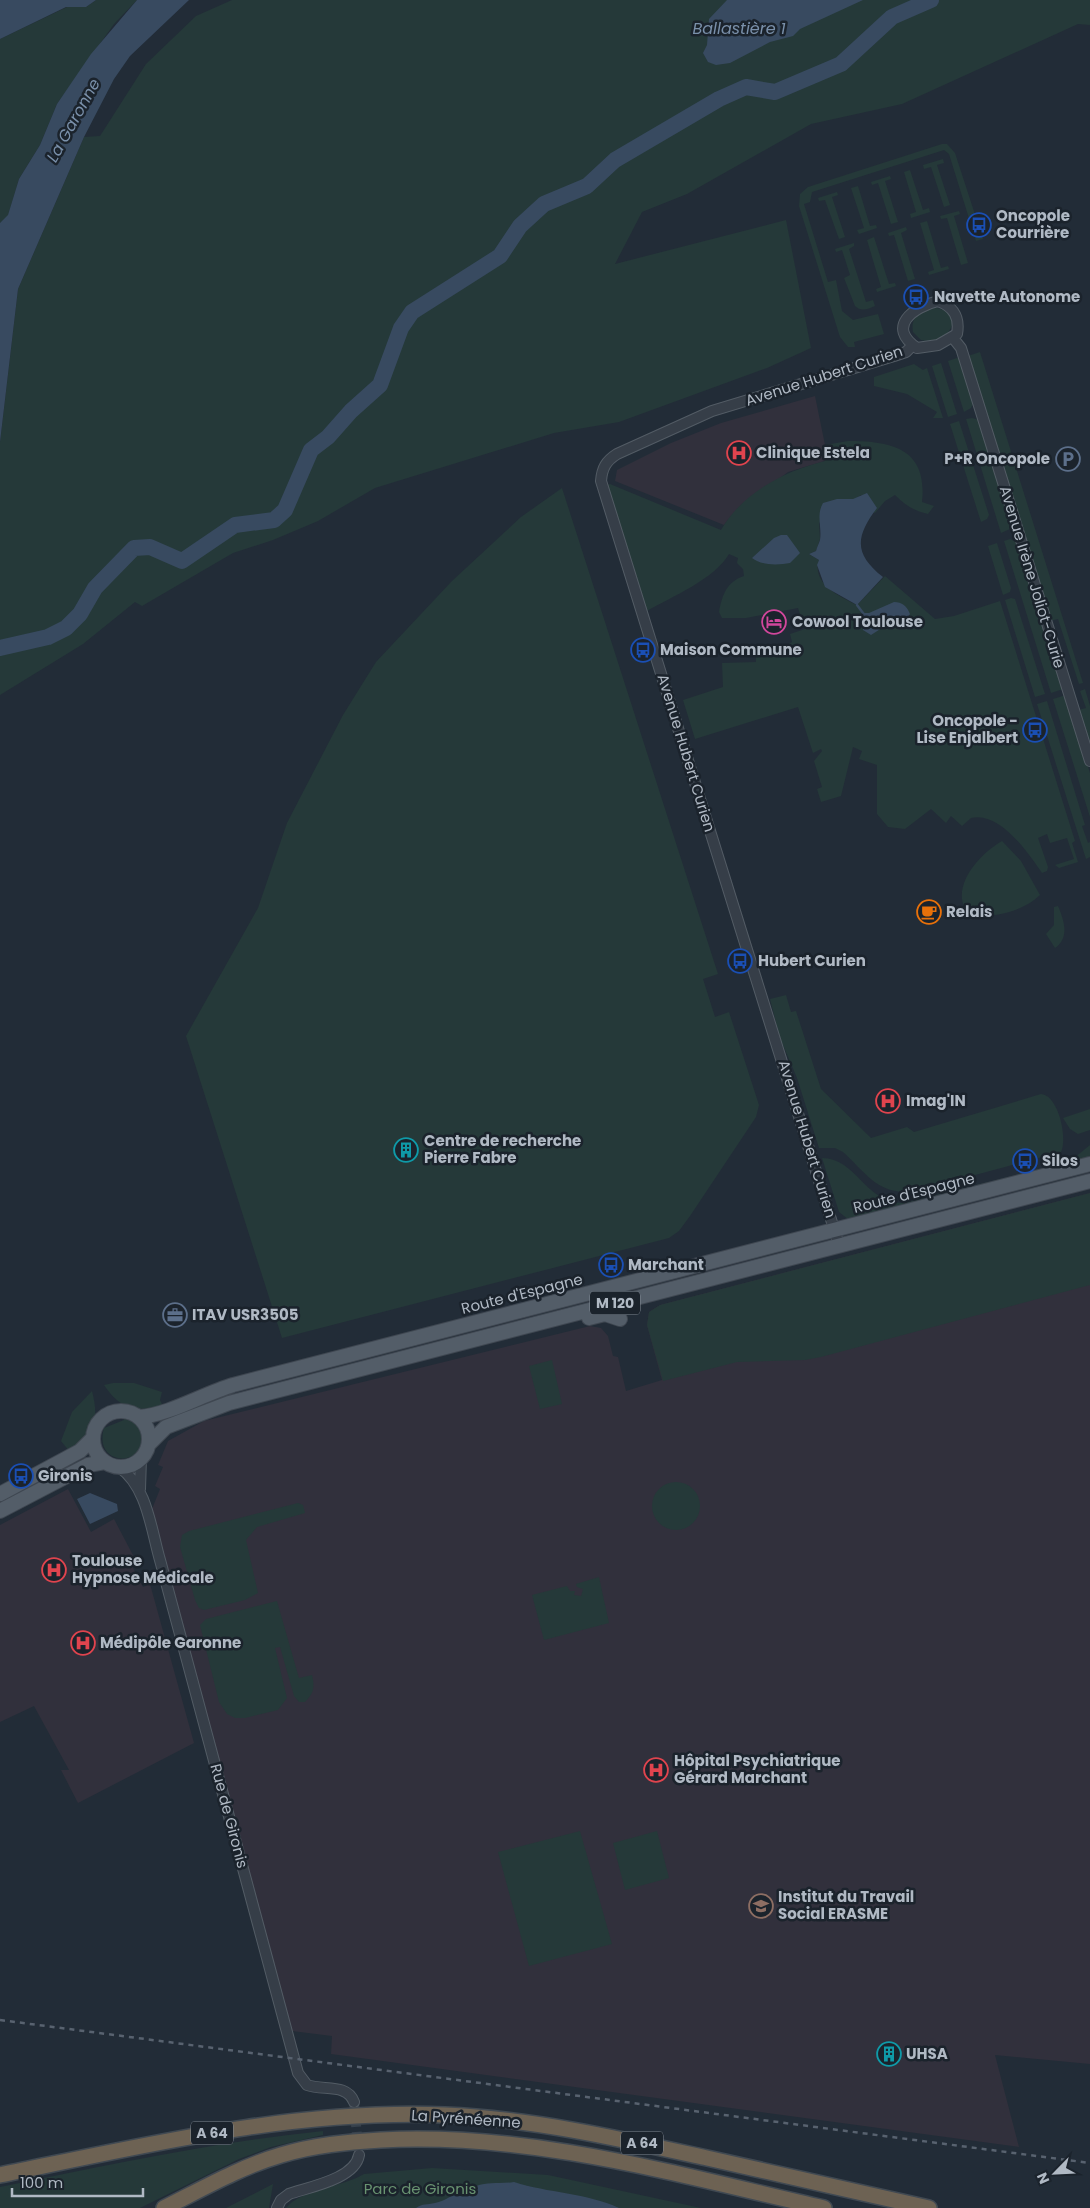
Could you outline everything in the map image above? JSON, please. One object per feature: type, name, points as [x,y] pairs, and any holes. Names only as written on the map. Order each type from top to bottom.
[{"type":"highway","name":"La Pyrénéenne","points":[[0,2175],[147,2145],[278,2124],[362,2116],[446,2115],[549,2126],[634,2142],[929,2208]]},
{"type":"highway","name":"La Pyrénéenne","points":[[164,2208],[250,2166],[280,2155],[317,2146],[409,2139],[510,2144],[560,2150],[824,2208]]},
{"type":"main road","name":"Route d'Espagne","points":[[140,1417],[156,1415],[211,1391],[1090,1164]]},
{"type":"main road","name":"Route d'Espagne","points":[[149,1444],[166,1428],[220,1405],[1090,1181]]},
{"type":"main road","points":[[527,1326],[565,1323],[604,1314],[620,1319]]},
{"type":"main road","points":[[0,1511],[88,1465],[105,1462],[119,1467],[129,1466],[142,1458],[149,1444],[149,1432],[140,1417],[131,1412],[113,1412],[99,1422],[94,1438],[96,1451],[105,1462]]},
{"type":"main road","points":[[0,1494],[80,1451],[94,1438]]},
{"type":"street","points":[[938,301],[948,304],[956,313],[959,323],[953,338],[929,348],[917,348],[905,336],[903,327],[908,315],[914,309],[938,301]]},
{"type":"street","name":"Avenue Irène Joliot-Curie","points":[[953,338],[961,348],[1090,761]]},
{"type":"street","name":"Avenue Hubert Curien","points":[[840,1245],[604,490],[602,474],[605,463],[617,454],[712,411],[894,356],[906,352],[913,345]]},
{"type":"street","name":"Rue de Gironis","points":[[142,1458],[139,1475],[140,1492],[191,1671],[298,2073],[308,2086],[343,2090],[352,2096],[354,2102]]},
{"type":"street","name":"Rue de Gironis","points":[[119,1467],[132,1478],[140,1492]]},
{"type":"street","points":[[277,2208],[281,2200],[289,2194],[347,2174],[358,2162],[359,2155]]},
{"type":"shaded area","name":"Clinique Estela","points":[[815,396],[825,445],[825,461],[788,472],[731,516],[724,525],[615,481],[617,470],[671,443],[721,423]]},
{"type":"shaded area","name":"Hôpital Psychiatrique Gérard Marchant","points":[[1090,1193],[1090,2064],[995,2055],[1019,2147],[331,2054],[332,2036],[292,2031],[152,1509],[160,1489],[155,1486],[163,1467],[158,1465],[168,1441],[204,1421],[590,1326],[601,1328],[608,1336],[613,1356],[618,1357],[626,1391],[662,1380],[647,1325],[649,1312],[660,1305]]},
{"type":"shaded area","name":"Médipôle Garonne","points":[[68,1489],[91,1532],[114,1519],[135,1559],[130,1562],[143,1587],[150,1584],[194,1743],[78,1803],[61,1770],[69,1770],[34,1706],[0,1722],[0,1525]]},
{"type":"green space","points":[[96,0],[137,0],[114,24],[57,104],[40,145],[19,179],[8,216],[0,223],[0,39],[67,7],[86,7]]},
{"type":"green space","points":[[232,0],[1090,0],[1090,25],[1078,24],[902,104],[811,124],[687,194],[642,212],[615,264],[786,220],[811,348],[767,368],[619,422],[554,433],[375,488],[318,521],[273,540],[233,553],[142,606],[135,602],[83,644],[0,695],[0,442],[18,289],[84,137],[100,136],[146,64],[196,16]]},
{"type":"green space","points":[[947,144],[955,153],[983,239],[976,241],[949,154],[944,150],[812,192],[810,202],[804,204],[828,282],[836,280],[842,311],[853,320],[878,314],[884,334],[854,342],[855,347],[848,347],[840,337],[799,206],[800,194],[808,187]]},
{"type":"green space","points":[[943,159],[944,163],[937,165],[950,205],[944,207],[931,167],[924,169],[923,165]]},
{"type":"green space","points":[[910,170],[923,210],[929,208],[930,212],[911,218],[910,214],[916,212],[904,172]]},
{"type":"green space","points":[[890,176],[891,179],[885,181],[898,222],[891,224],[878,183],[872,185],[871,182]]},
{"type":"green space","points":[[858,186],[870,226],[876,225],[877,228],[859,234],[857,230],[864,228],[851,188]]},
{"type":"green space","points":[[837,192],[838,195],[832,197],[845,237],[839,239],[825,200],[819,201],[818,198]]},
{"type":"green space","points":[[959,211],[960,214],[954,216],[968,263],[961,265],[947,218],[941,219],[940,216]]},
{"type":"green space","points":[[927,221],[941,268],[948,266],[949,269],[929,275],[928,272],[934,270],[920,223]]},
{"type":"green space","points":[[906,227],[907,230],[901,233],[915,279],[908,281],[894,235],[889,236],[888,233]]},
{"type":"green space","points":[[874,237],[889,284],[895,283],[896,286],[877,292],[876,289],[881,287],[867,240]]},
{"type":"green space","points":[[854,243],[854,246],[849,249],[866,302],[873,300],[875,306],[870,308],[860,309],[855,306],[844,278],[850,275],[842,250],[836,252],[835,249]]},
{"type":"green space","points":[[936,308],[946,311],[951,316],[951,328],[939,339],[931,341],[921,340],[913,332],[913,322],[922,312]]},
{"type":"green space","points":[[980,352],[1083,683],[1079,684],[1058,619],[1050,621],[968,356]]},
{"type":"green space","points":[[960,357],[973,404],[971,408],[964,412],[948,361]]},
{"type":"green space","points":[[941,363],[957,414],[948,417],[932,366]]},
{"type":"green space","points":[[914,364],[923,370],[927,368],[943,418],[933,418],[937,412],[907,394],[874,386],[874,377]]},
{"type":"green space","points":[[966,419],[980,420],[1012,524],[1010,529],[1001,533]]},
{"type":"green space","points":[[959,421],[989,515],[987,519],[981,522],[950,424]]},
{"type":"green space","points":[[848,441],[879,443],[903,451],[913,459],[919,470],[922,484],[922,502],[934,506],[928,514],[923,513],[902,502],[895,495],[885,501],[875,513],[873,512],[876,508],[861,495],[819,523],[820,539],[816,551],[809,554],[819,560],[819,576],[835,593],[857,605],[885,576],[935,619],[954,616],[1000,601],[1075,841],[1072,843],[1078,862],[1059,868],[1055,865],[1074,859],[1067,838],[1050,843],[1047,834],[1038,838],[1048,867],[1047,871],[1042,873],[1012,835],[1003,827],[982,818],[971,818],[962,826],[951,816],[946,823],[931,809],[905,829],[888,827],[877,814],[877,765],[859,759],[862,751],[853,747],[841,796],[821,802],[817,789],[822,787],[814,761],[822,751],[821,749],[813,753],[798,707],[695,739],[683,700],[723,687],[722,663],[756,662],[756,655],[772,653],[792,642],[790,634],[805,629],[798,608],[746,618],[722,618],[719,612],[726,590],[733,582],[744,576],[743,569],[737,563],[738,558],[729,554],[714,571],[703,579],[647,611],[607,485],[610,484],[721,530],[730,517],[753,494],[780,477],[825,461],[825,445]]},
{"type":"green space","points":[[562,488],[718,974],[703,979],[715,1017],[729,1012],[759,1105],[756,1117],[690,1216],[679,1231],[669,1238],[282,1338],[186,1036],[258,908],[287,823],[343,715],[376,662],[452,581],[521,517]]},
{"type":"green space","points":[[1010,539],[1018,543],[1063,689],[1051,693],[1004,541]]},
{"type":"green space","points":[[997,543],[1011,588],[1010,592],[1003,595],[988,546]]},
{"type":"green space","points":[[1015,599],[1045,694],[1035,697],[1005,600]]},
{"type":"green space","points":[[1085,689],[1090,706],[1090,748],[1078,710],[1086,708],[1080,691]]},
{"type":"green space","points":[[1066,695],[1090,773],[1090,817],[1053,699]]},
{"type":"green space","points":[[1047,701],[1085,825],[1082,826],[1088,843],[1090,842],[1090,857],[1086,859],[1037,704]]},
{"type":"green space","points":[[1002,841],[1021,861],[1040,895],[1027,905],[1012,911],[978,916],[964,907],[962,897],[966,878],[978,861]]},
{"type":"green space","points":[[1058,906],[1064,923],[1064,934],[1060,944],[1055,948],[1046,934],[1054,925],[1054,907]]},
{"type":"green space","points":[[786,995],[791,1012],[796,1011],[821,1089],[871,1138],[907,1127],[914,1132],[1041,1094],[1047,1096],[1057,1109],[1063,1137],[1061,1152],[919,1190],[894,1191],[876,1183],[843,1152],[835,1148],[819,1148],[797,1078],[780,1038],[770,999]]},
{"type":"green space","points":[[1090,1109],[1090,1130],[1078,1134],[1070,1129],[1063,1118]]},
{"type":"green space","points":[[1090,1145],[1090,1160],[849,1220],[839,1212],[822,1158],[834,1160],[844,1165],[880,1196],[891,1201],[904,1203],[1052,1166],[1074,1158]]},
{"type":"green space","points":[[1090,1193],[1090,1285],[821,1357],[805,1360],[737,1362],[663,1381],[647,1325],[649,1312],[660,1305]]},
{"type":"green space","points":[[552,1360],[562,1404],[540,1409],[529,1366]]},
{"type":"green space","points":[[134,1383],[162,1392],[160,1400],[163,1406],[144,1409],[129,1407],[116,1400],[104,1385]]},
{"type":"green space","points":[[92,1391],[95,1411],[93,1426],[84,1439],[70,1452],[61,1441],[72,1412]]},
{"type":"green space","points":[[124,1417],[132,1420],[139,1426],[142,1431],[143,1443],[139,1451],[132,1457],[114,1457],[107,1451],[103,1442],[104,1428],[124,1420]]},
{"type":"green space","points":[[676,1482],[685,1484],[693,1489],[698,1497],[700,1506],[698,1515],[693,1523],[685,1528],[676,1530],[667,1528],[659,1523],[654,1515],[652,1506],[654,1497],[659,1489],[667,1484]]},
{"type":"green space","points":[[298,1503],[303,1505],[305,1513],[257,1527],[246,1540],[258,1593],[245,1600],[204,1610],[199,1608],[180,1547],[182,1535],[189,1531]]},
{"type":"green space","points":[[599,1577],[609,1623],[544,1640],[532,1595],[567,1586],[570,1591],[575,1591],[574,1595],[581,1596],[583,1589],[577,1587],[576,1584]]},
{"type":"green space","points":[[277,1601],[299,1678],[312,1675],[312,1693],[305,1702],[299,1702],[294,1696],[280,1647],[275,1648],[287,1698],[278,1710],[245,1718],[235,1718],[227,1714],[219,1702],[200,1625],[206,1619]]},
{"type":"green space","points":[[580,1831],[612,1944],[529,1966],[498,1852]]},
{"type":"green space","points":[[657,1831],[669,1878],[625,1890],[613,1843]]},
{"type":"green space","points":[[323,2131],[323,2135],[271,2147],[239,2159],[140,2208],[0,2208],[0,2187],[201,2148]]},
{"type":"green space","name":"Parc de Gironis","points":[[432,2168],[548,2175],[701,2208],[286,2208],[302,2196],[364,2174]]},
{"type":"green space","points":[[273,2184],[269,2208],[226,2208]]},
{"type":"water","points":[[0,0],[96,0],[86,7],[66,7],[0,39]]},
{"type":"water","name":"La Garonne","points":[[137,0],[189,0],[130,56],[114,79],[84,137],[18,289],[0,442],[0,223],[8,215],[19,179],[40,145],[57,104],[91,54]]},
{"type":"water","name":"Ballastière 1","points":[[727,0],[863,0],[800,29],[793,36],[770,42],[730,63],[716,65],[708,62],[703,53],[707,45],[709,19]]},
{"type":"water","points":[[867,493],[877,508],[865,528],[861,545],[867,561],[883,577],[857,605],[825,587],[817,565],[819,560],[809,554],[816,551],[820,540],[820,512],[823,503],[837,499],[853,499]]},
{"type":"water","points":[[787,535],[800,553],[790,563],[766,564],[752,558],[774,538]]},
{"type":"water","points":[[894,602],[906,607],[910,614],[908,617],[885,626],[871,635],[863,630],[863,613],[869,613]]},
{"type":"water","points":[[90,1493],[117,1504],[118,1511],[90,1524],[77,1499]]},
{"type":"water","points":[[514,2182],[594,2199],[619,2208],[416,2208],[442,2201],[463,2188],[488,2183]]},
{"type":"waterway","points":[[0,648],[48,637],[66,628],[80,614],[95,588],[134,548],[150,547],[182,561],[235,525],[274,520],[285,510],[311,450],[328,437],[351,411],[380,385],[401,328],[412,312],[500,256],[520,226],[544,204],[587,186],[615,160],[719,99],[746,87],[775,92],[841,64],[892,17],[931,0]]},
{"type":"waterway","points":[[857,605],[863,613]]},
{"type":"tunnel","points":[[354,2102],[358,2147]]},
{"type":"railway","points":[[0,2020],[1090,2163]]},
{"type":"place","name":"Oncopole Courrière","points":[[979,225]]},
{"type":"place","name":"Navette Autonome","points":[[916,297]]},
{"type":"place","name":"Clinique Estela","points":[[739,453]]},
{"type":"place","name":"P+R Oncopole","points":[[1068,459]]},
{"type":"place","name":"Cowool Toulouse","points":[[774,622]]},
{"type":"place","name":"Maison Commune","points":[[643,650]]},
{"type":"place","name":"Oncopole - Lise Enjalbert","points":[[1035,730]]},
{"type":"place","name":"Relais","points":[[929,912]]},
{"type":"place","name":"Hubert Curien","points":[[740,961]]},
{"type":"place","name":"Imag'IN","points":[[888,1101]]},
{"type":"place","name":"Centre de recherche Pierre Fabre","points":[[406,1150]]},
{"type":"place","name":"Silos","points":[[1025,1161]]},
{"type":"place","name":"Marchant","points":[[611,1265]]},
{"type":"place","name":"ITAV USR3505","points":[[175,1315]]},
{"type":"place","name":"Gironis","points":[[21,1476]]},
{"type":"place","name":"Toulouse Hypnose Médicale","points":[[54,1570]]},
{"type":"place","name":"Médipôle Garonne","points":[[83,1643]]},
{"type":"place","name":"Hôpital Psychiatrique Gérard Marchant","points":[[656,1770]]},
{"type":"place","name":"Institut du Travail Social ERASME","points":[[761,1906]]},
{"type":"place","name":"UHSA","points":[[889,2054]]}]
